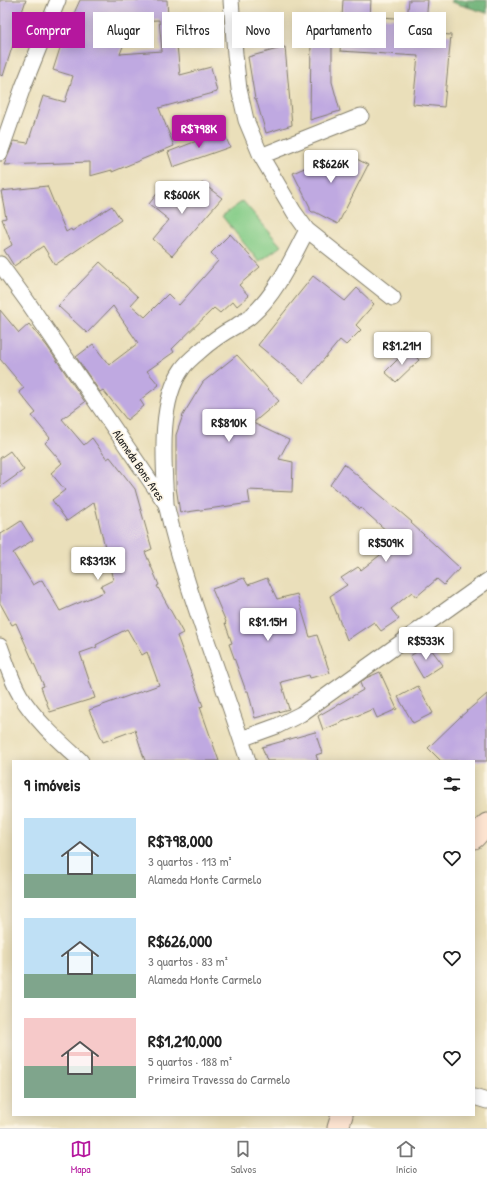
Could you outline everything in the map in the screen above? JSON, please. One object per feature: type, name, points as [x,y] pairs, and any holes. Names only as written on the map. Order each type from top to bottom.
[{"type":"street","points":[[0,153],[23,86],[58,0]]},
{"type":"street","points":[[232,0],[235,54],[240,89],[246,120],[261,156],[294,212],[307,230],[393,298]]},
{"type":"street","points":[[261,156],[360,116]]},
{"type":"street","points":[[166,504],[163,457],[164,431],[169,400],[182,370],[199,351],[250,316],[268,298],[284,273],[307,230]]},
{"type":"street","name":"Alameda Bons Ares","points":[[0,264],[32,307],[166,504],[173,535],[189,587],[242,739],[248,760]]},
{"type":"street","points":[[242,739],[278,726],[301,714],[487,581]]},
{"type":"street","points":[[0,646],[20,694],[37,718],[54,736],[81,760]]},
{"type":"street","points":[[475,837],[487,824]]},
{"type":"street","points":[[475,1096],[487,1101]]},
{"type":"street","points":[[338,1128],[342,1116]]},
{"type":"green space","points":[[451,0],[487,0],[487,13],[451,2]]},
{"type":"green space","points":[[243,201],[281,246],[259,262],[222,216]]},
{"type":"building","points":[[0,0],[26,0],[22,12],[12,12],[12,48],[3,76],[0,75]]},
{"type":"building","points":[[80,0],[167,0],[168,12],[162,12],[162,48],[177,48],[180,75],[211,67],[217,92],[159,108],[174,146],[112,172],[112,170],[90,176],[90,162],[4,165],[14,141],[28,143],[43,96],[65,102],[73,76],[53,70],[60,48],[85,48],[85,12],[75,12]]},
{"type":"building","points":[[343,0],[371,0],[370,12],[342,12]]},
{"type":"building","points":[[409,0],[428,0],[427,12],[408,12]]},
{"type":"building","points":[[386,17],[394,18],[394,48],[446,48],[446,35],[451,35],[444,107],[413,104],[418,56],[340,51],[340,48],[386,48]]},
{"type":"building","points":[[284,47],[292,125],[266,133],[255,99],[248,57]]},
{"type":"building","points":[[311,48],[332,48],[332,82],[340,111],[310,120]]},
{"type":"building","points":[[223,131],[230,147],[173,167],[168,152]]},
{"type":"building","points":[[344,152],[368,165],[338,224],[310,210],[310,207],[293,173]]},
{"type":"building","points":[[202,183],[222,198],[172,256],[153,239],[169,220],[149,204],[163,186],[185,203]]},
{"type":"building","points":[[47,186],[66,232],[71,229],[72,231],[112,206],[121,220],[55,265],[43,246],[14,266],[4,250],[12,245],[2,219],[6,218],[1,191]]},
{"type":"building","points":[[230,234],[260,267],[239,285],[249,296],[237,306],[233,301],[220,313],[214,308],[172,349],[174,352],[147,371],[159,385],[140,400],[144,406],[127,420],[103,390],[100,392],[76,357],[93,344],[109,365],[138,343],[113,306],[87,333],[58,306],[100,262],[138,297],[131,305],[145,317],[168,294],[179,305],[218,261],[211,253]]},
{"type":"building","points":[[313,276],[345,301],[357,288],[374,304],[356,325],[361,330],[346,345],[340,340],[304,383],[258,345]]},
{"type":"building","points":[[0,310],[19,333],[29,324],[47,346],[85,402],[62,419],[84,445],[92,438],[107,459],[110,457],[135,489],[152,549],[145,552],[159,585],[157,586],[183,633],[177,636],[203,706],[200,707],[219,760],[145,760],[135,730],[103,742],[89,710],[159,685],[147,652],[142,655],[127,629],[96,645],[97,647],[80,653],[95,698],[50,712],[41,687],[44,686],[16,623],[12,625],[0,603],[0,533],[1,534],[21,521],[33,540],[13,553],[33,585],[42,580],[60,611],[104,592],[101,586],[113,580],[94,502],[67,521],[52,500],[65,490],[51,473],[62,463],[45,443],[50,438],[32,416],[36,413],[19,392],[24,388],[0,359]]},
{"type":"building","points":[[408,349],[419,360],[396,382],[385,372]]},
{"type":"building","points":[[237,355],[279,401],[253,423],[289,440],[279,459],[293,462],[292,492],[248,490],[250,503],[180,513],[176,487],[176,435],[183,415],[203,382]]},
{"type":"building","points":[[10,451],[24,470],[0,487],[0,458]]},
{"type":"building","points":[[344,464],[412,522],[411,523],[460,568],[444,585],[437,579],[416,597],[412,592],[391,609],[399,619],[381,631],[374,622],[347,640],[330,596],[347,585],[341,578],[358,567],[361,570],[398,541],[361,508],[360,509],[330,485]]},
{"type":"building","points":[[244,578],[248,585],[267,578],[277,599],[297,594],[310,637],[317,635],[330,673],[310,678],[309,675],[281,682],[289,709],[255,718],[248,691],[246,691],[229,644],[232,643],[225,623],[226,622],[212,589]]},
{"type":"building","points":[[428,645],[443,665],[423,678],[410,656]]},
{"type":"building","points":[[380,672],[397,709],[377,718],[373,709],[323,730],[318,716],[363,690],[360,683],[366,678]]},
{"type":"building","points":[[418,686],[433,713],[413,723],[398,697]]},
{"type":"building","points":[[487,694],[487,761],[440,760],[428,748],[459,718]]},
{"type":"building","points":[[315,732],[322,753],[316,755],[318,760],[267,760],[262,747]]}]
